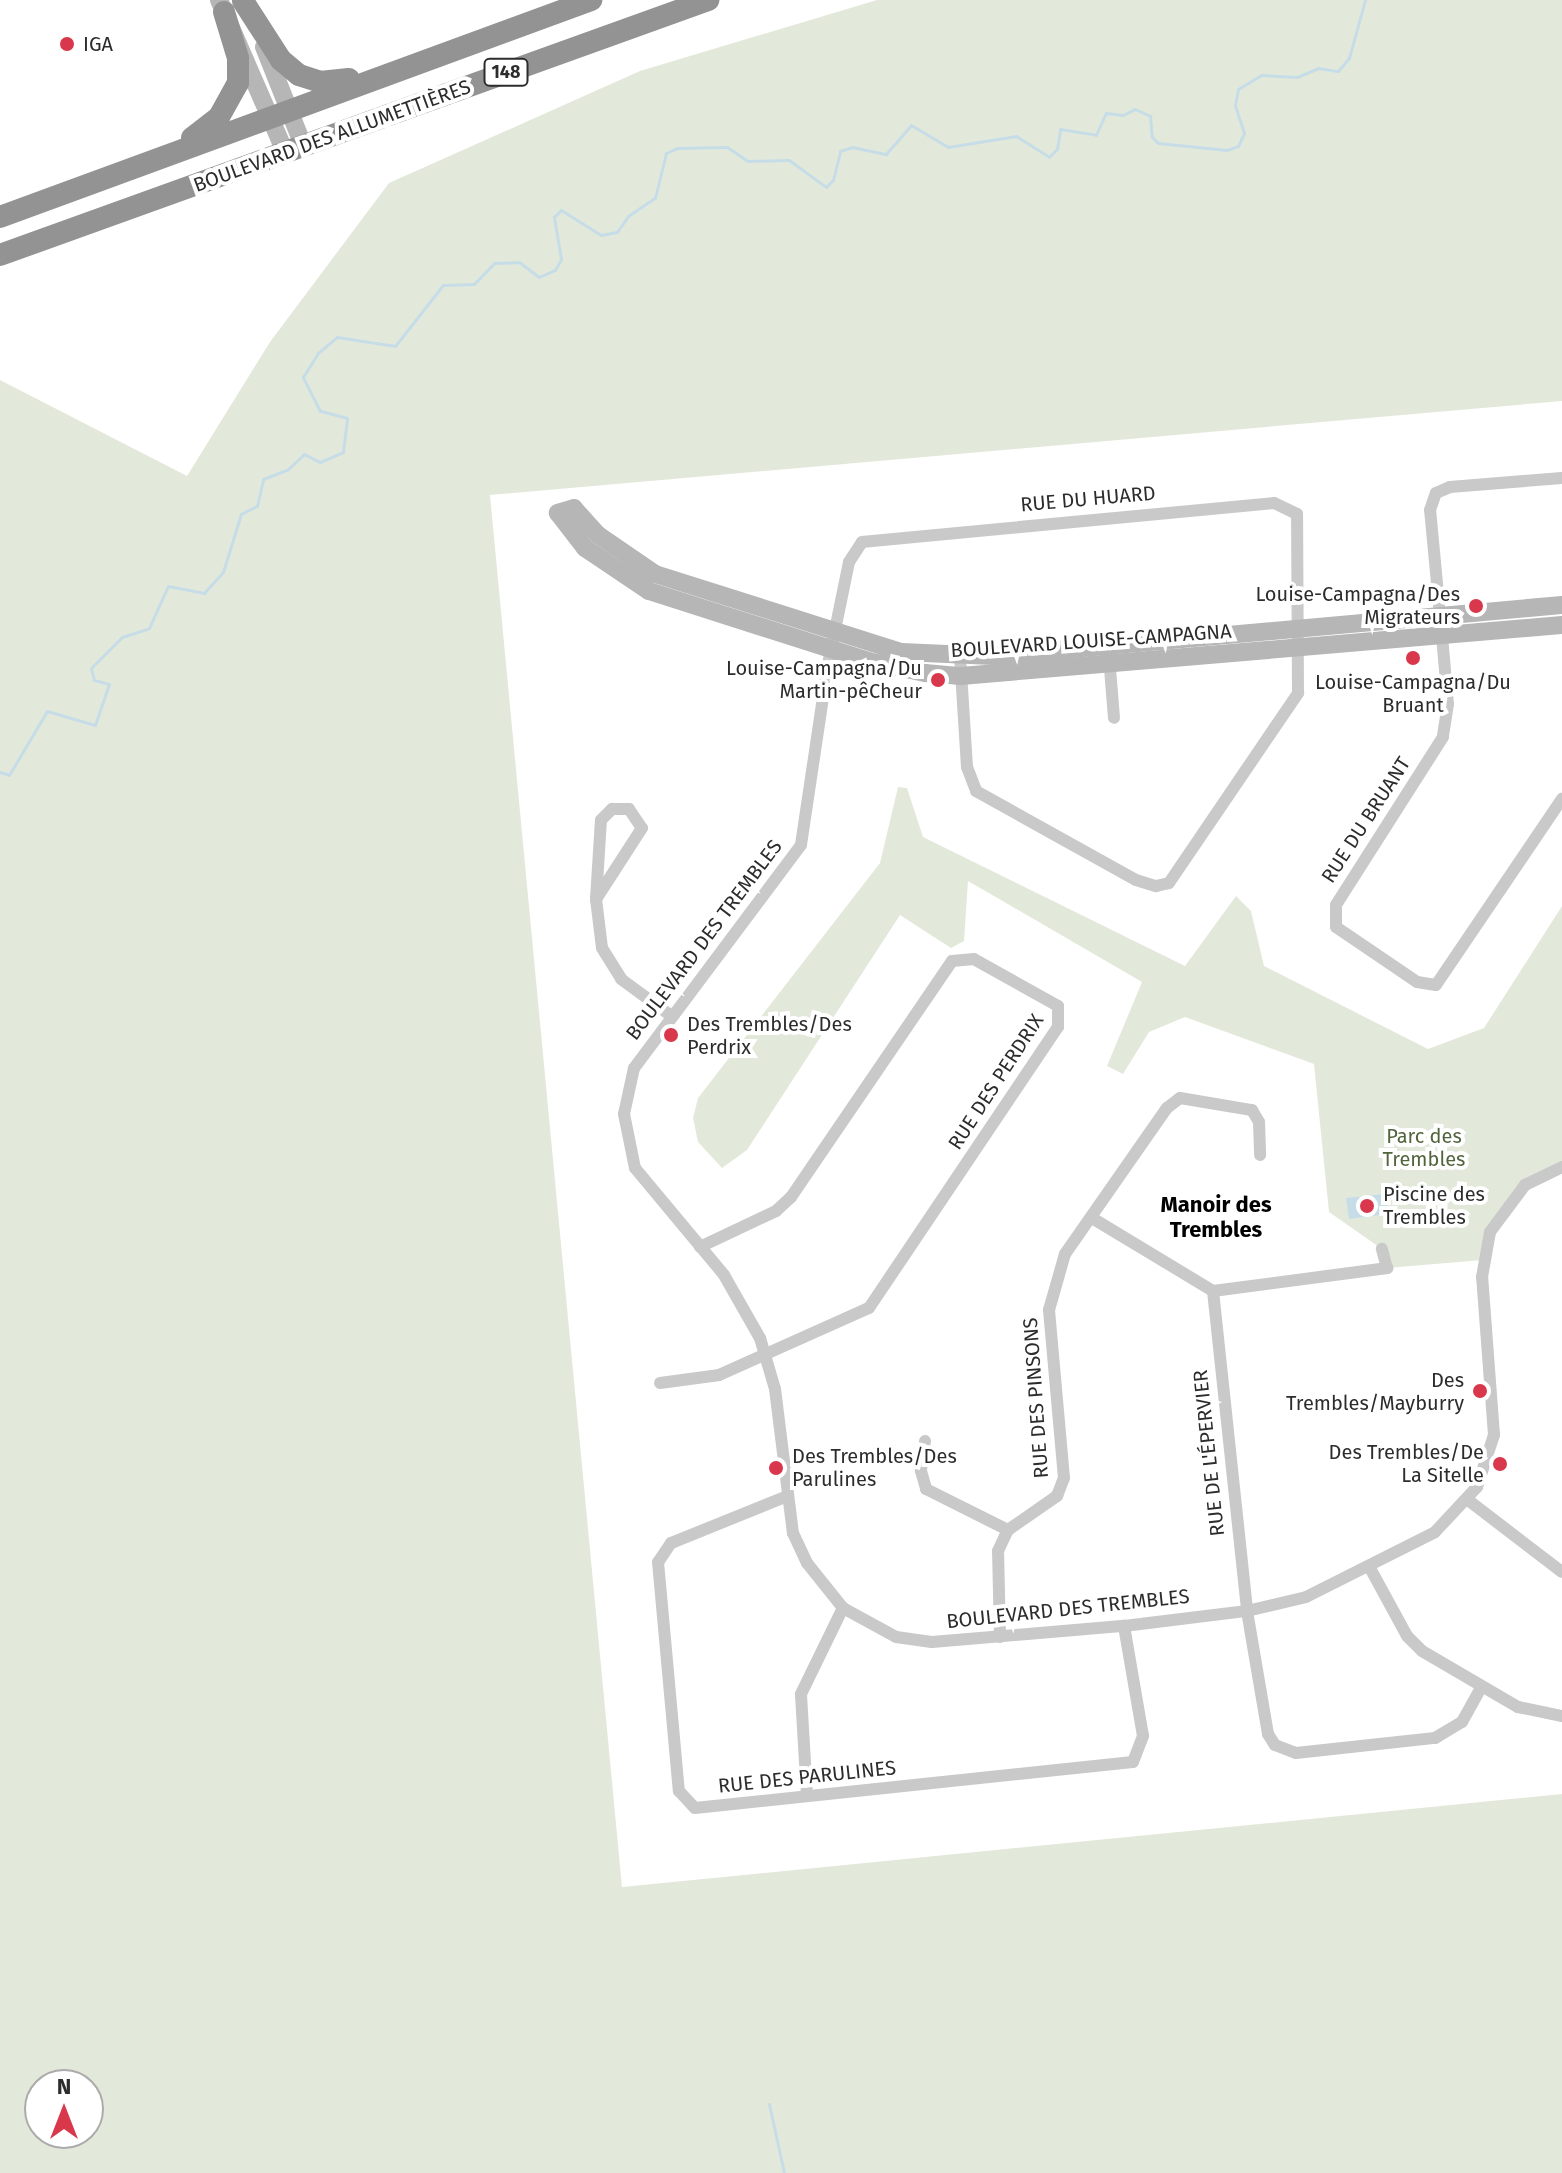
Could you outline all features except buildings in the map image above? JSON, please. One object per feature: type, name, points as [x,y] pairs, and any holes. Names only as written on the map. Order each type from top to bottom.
[{"type":"highway","name":"BOULEVARD DES ALLUMETTIÈRES","points":[[0,217],[591,0]]},
{"type":"highway","name":"BOULEVARD DES ALLUMETTIÈRES","points":[[0,255],[708,0]]},
{"type":"highway","points":[[232,3],[281,60],[310,80],[337,82],[431,57]]},
{"type":"highway","points":[[146,162],[209,127],[228,106],[238,74],[232,3]]},
{"type":"street","points":[[232,3],[294,148]]},
{"type":"street","points":[[1442,636],[1430,510],[1436,493],[1450,487],[1562,478]]},
{"type":"street","name":"RUE DU HUARD","points":[[835,642],[852,554],[870,539],[1274,503],[1292,509],[1300,521],[1299,637]]},
{"type":"street","name":"BOULEVARD LOUISE-CAMPAGNA","points":[[1109,654],[960,656],[901,652],[835,642],[649,591],[585,548],[558,513],[574,508],[598,535],[655,574],[835,642],[894,668],[961,676],[1109,654],[1299,637],[1440,615],[1562,605]]},
{"type":"street","name":"BOULEVARD LOUISE-CAMPAGNA","points":[[1299,637],[1442,636],[1562,625]]},
{"type":"street","name":"RUE DU BRUANT","points":[[1442,636],[1448,704],[1443,737],[1336,905],[1336,927],[1417,982],[1436,985],[1562,799]]},
{"type":"street","points":[[960,656],[967,767],[976,791],[1136,880],[1162,885],[1177,876],[1298,693],[1299,637]]},
{"type":"street","name":"BOULEVARD DES TREMBLES","points":[[835,642],[801,845],[670,1015],[634,1068],[625,1128],[642,1180],[736,1293],[766,1355],[779,1412],[785,1497],[803,1555],[843,1608],[881,1630],[913,1640],[1000,1637],[1247,1611],[1306,1597],[1370,1568],[1435,1532],[1468,1500],[1485,1472],[1494,1435],[1482,1277],[1486,1245],[1497,1217],[1514,1196],[1537,1177],[1562,1167]]},
{"type":"street","points":[[1109,654],[1114,718]]},
{"type":"street","points":[[596,899],[639,836],[640,819],[629,809],[612,809],[601,820],[596,899],[602,948],[613,971],[670,1015]]},
{"type":"street","name":"RUE DES PERDRIX","points":[[700,1247],[776,1211],[791,1197],[952,961],[974,959],[1058,1006],[1058,1027],[869,1308],[766,1355]]},
{"type":"street","name":"RUE DES PINSONS","points":[[1008,1530],[1049,1504],[1062,1488],[1049,1310],[1060,1263],[1167,1108],[1180,1098],[1252,1110],[1259,1122],[1260,1155]]},
{"type":"street","points":[[1092,1218],[1213,1291],[1387,1268],[1382,1249]]},
{"type":"street","name":"RUE DE L'ÉPERVIER","points":[[1213,1291],[1247,1611],[1268,1734],[1285,1751],[1435,1738],[1462,1722],[1481,1688]]},
{"type":"street","points":[[660,1383],[719,1375],[766,1355]]},
{"type":"street","points":[[925,1441],[921,1471],[926,1489],[1008,1530],[996,1563],[1000,1637]]},
{"type":"street","name":"RUE DES PARULINES","points":[[785,1497],[671,1543],[658,1569],[682,1798],[702,1808],[1133,1762],[1143,1736],[1124,1626]]},
{"type":"street","points":[[1468,1500],[1562,1572]]},
{"type":"street","points":[[1370,1568],[1413,1644],[1481,1688],[1529,1711],[1562,1716]]},
{"type":"street","points":[[807,1796],[801,1694],[843,1608]]},
{"type":"green space","points":[[877,0],[1562,0],[1562,401],[490,495],[622,1887],[1562,1794],[1562,2173],[0,2173],[0,380],[187,476],[270,342],[389,183],[640,71]]},
{"type":"green space","name":"Parc des Trembles","points":[[898,787],[907,788],[923,837],[1185,966],[1236,896],[1251,911],[1264,966],[1428,1049],[1484,1028],[1562,906],[1562,1167],[1514,1196],[1483,1260],[1387,1268],[1382,1249],[1329,1212],[1314,1064],[1185,1017],[1149,1032],[1123,1074],[1107,1066],[1142,982],[968,881],[964,941],[951,948],[900,915],[747,1150],[722,1168],[698,1142],[693,1118],[698,1098],[880,863]]},
{"type":"water","name":"Piscine des Trembles","points":[[1385,1194],[1388,1214],[1349,1219],[1346,1198]]},
{"type":"waterway","points":[[0,772],[9,775],[47,711],[95,725],[109,684],[94,680],[91,668],[122,637],[149,628],[168,586],[204,593],[223,572],[241,514],[257,506],[263,479],[287,470],[304,454],[320,462],[343,452],[347,418],[320,411],[303,377],[318,353],[337,337],[395,346],[443,285],[474,284],[494,263],[519,262],[539,277],[555,270],[561,259],[554,217],[561,210],[601,235],[617,232],[628,216],[655,198],[666,153],[677,148],[727,147],[748,161],[789,160],[826,187],[833,180],[840,151],[852,147],[886,154],[911,125],[948,147],[1016,136],[1049,157],[1057,149],[1060,129],[1096,135],[1106,113],[1123,115],[1135,109],[1150,116],[1152,137],[1158,143],[1227,150],[1238,146],[1244,133],[1235,105],[1238,89],[1261,75],[1297,77],[1318,68],[1338,71],[1349,58],[1365,0]]},
{"type":"waterway","points":[[769,2104],[784,2173]]},
{"type":"place","name":"IGA","points":[[67,44]]},
{"type":"place","name":"Louise-Campagna/Des Migrateurs","points":[[1476,606]]},
{"type":"place","name":"Louise-Campagna/Du Bruant","points":[[1413,658]]},
{"type":"place","name":"Louise-Campagna/Du Martin-pêCheur","points":[[938,680]]},
{"type":"place","name":"Des Trembles/Des Perdrix","points":[[671,1035]]},
{"type":"place","name":"Piscine des Trembles","points":[[1367,1206]]},
{"type":"place","name":"Des Trembles/Mayburry","points":[[1480,1391]]},
{"type":"place","name":"Des Trembles/De La Sitelle","points":[[1500,1464]]},
{"type":"place","name":"Des Trembles/Des Parulines","points":[[776,1468]]},
{"type":"district","name":"Manoir des Trembles","points":[[1216,1216]]}]
